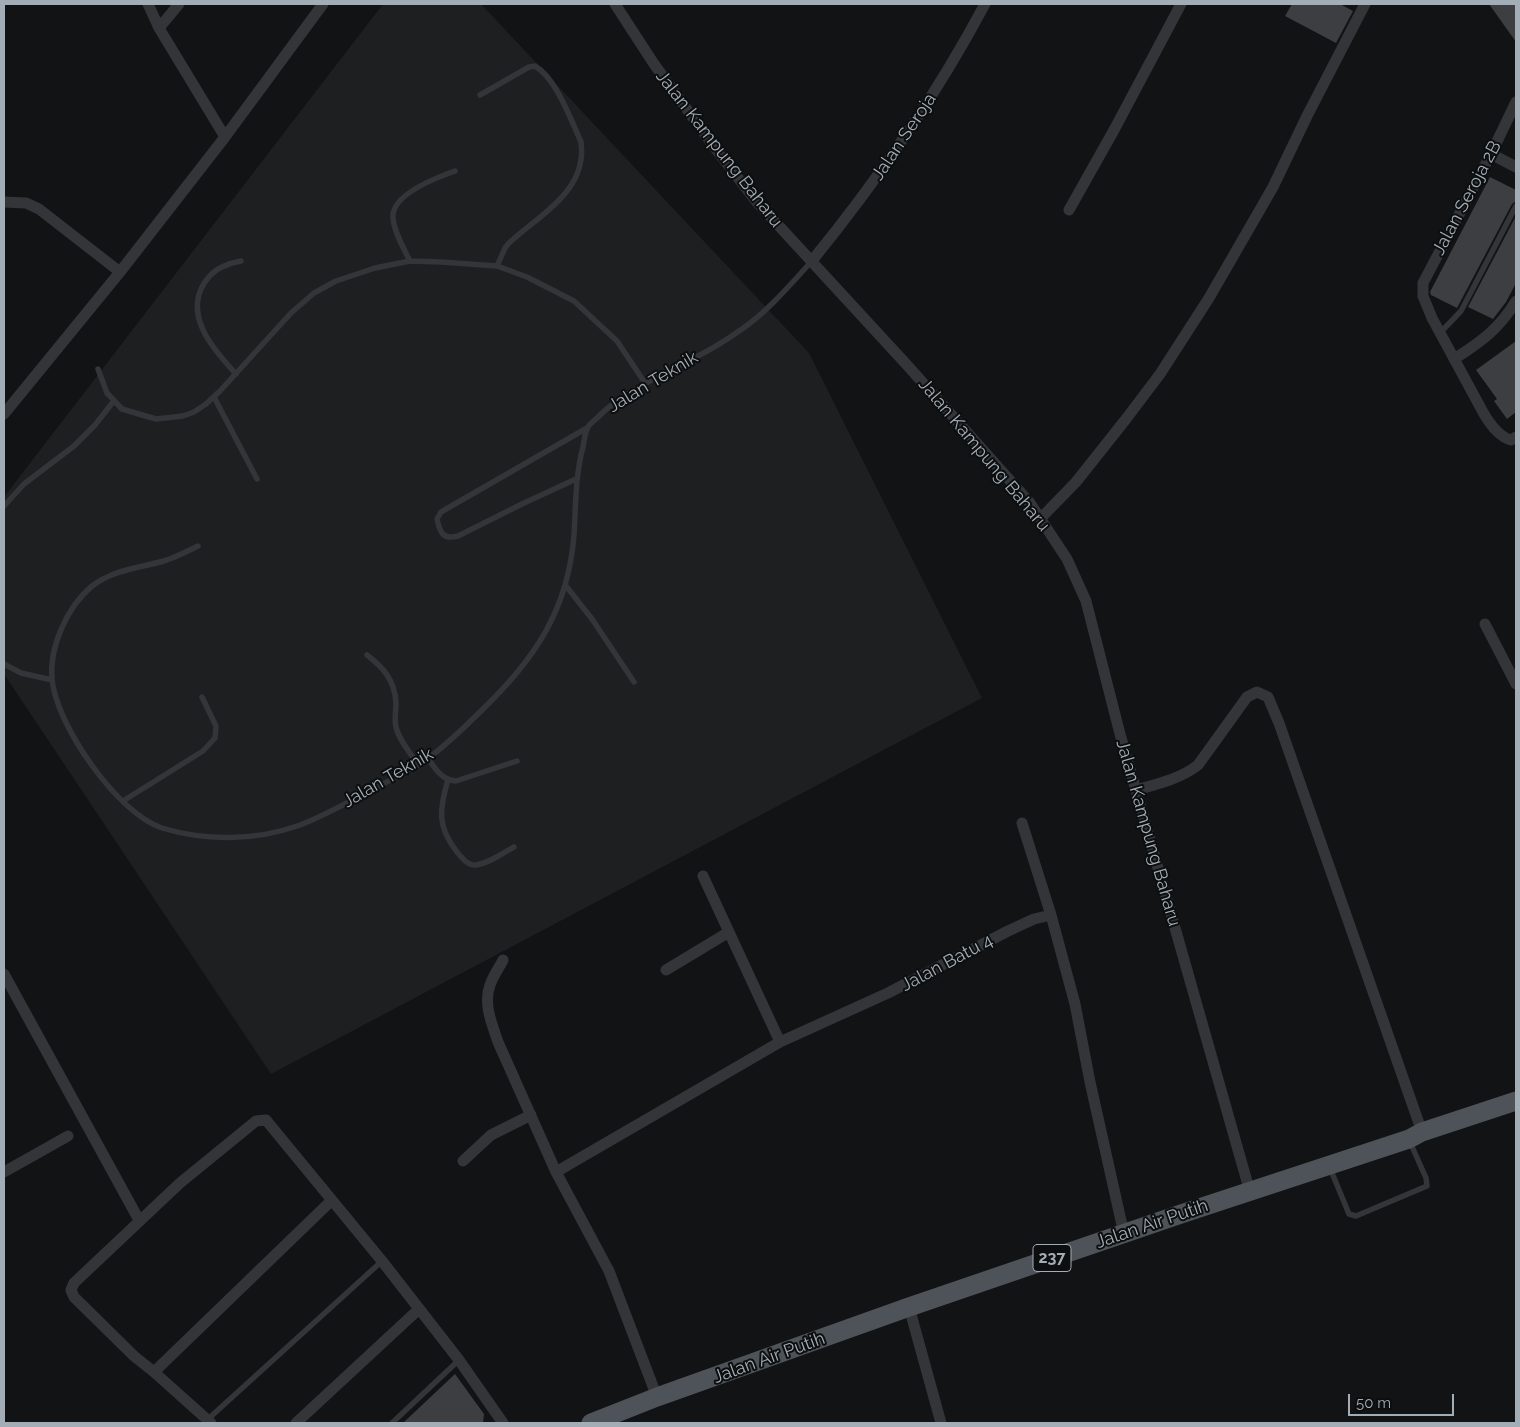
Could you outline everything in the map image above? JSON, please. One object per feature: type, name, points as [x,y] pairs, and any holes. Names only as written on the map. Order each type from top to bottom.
[{"type":"main road","name":"Jalan Air Putih","points":[[591,1423],[910,1307],[1516,1101]]},
{"type":"street","points":[[148,4],[159,28],[225,137]]},
{"type":"street","points":[[159,28],[179,4]]},
{"type":"street","points":[[4,414],[120,272],[225,137],[323,4]]},
{"type":"street","name":"Jalan Kampung Baharu","points":[[615,4],[654,64],[756,201],[854,306],[1030,503],[1067,559],[1086,601],[1113,709],[1250,1192]]},
{"type":"street","name":"Jalan Seroja","points":[[811,262],[850,214],[929,100],[966,40],[985,4]]},
{"type":"street","points":[[1069,210],[1181,4]]},
{"type":"street","points":[[1041,518],[1076,482],[1126,419],[1160,374],[1209,298],[1273,187],[1307,116],[1366,4]]},
{"type":"street","name":"Jalan Seroja 2B","points":[[1440,333],[1423,296],[1423,283],[1491,154],[1516,102]]},
{"type":"street","points":[[1491,154],[1516,167]]},
{"type":"street","points":[[4,202],[26,203],[39,209],[120,272]]},
{"type":"street","points":[[1454,359],[1482,341],[1497,327],[1516,301]]},
{"type":"street","points":[[1440,333],[1487,420],[1506,438],[1514,438]]},
{"type":"street","points":[[1484,624],[1516,684]]},
{"type":"street","points":[[1136,790],[1169,780],[1192,770],[1198,765],[1247,697],[1257,692],[1268,697],[1279,723],[1416,1136]]},
{"type":"street","points":[[1022,823],[1051,915],[1075,1004],[1090,1082],[1124,1234]]},
{"type":"street","points":[[703,876],[780,1042]]},
{"type":"street","name":"Jalan Batu 4","points":[[556,1172],[780,1042],[888,993],[1008,931],[1034,919],[1051,915]]},
{"type":"street","points":[[666,970],[729,932]]},
{"type":"street","points":[[503,960],[490,985],[487,1002],[490,1020],[556,1172],[610,1271],[657,1398]]},
{"type":"street","points":[[4,974],[139,1220]]},
{"type":"street","points":[[463,1161],[491,1136],[531,1115]]},
{"type":"street","points":[[209,1421],[134,1356],[74,1297],[72,1290],[74,1283],[139,1220],[233,1138],[260,1120],[269,1121],[300,1162],[382,1261],[459,1360],[503,1423]]},
{"type":"street","points":[[4,1172],[68,1136]]},
{"type":"street","points":[[154,1372],[332,1200]]},
{"type":"street","points":[[910,1307],[941,1423]]},
{"type":"street","points":[[296,1423],[418,1309]]},
{"type":"lane","points":[[480,95],[535,66],[544,73],[555,89],[582,142],[574,179],[567,193],[544,215],[509,242],[497,266]]},
{"type":"lane","points":[[410,261],[394,223],[393,212],[406,195],[418,187],[455,170]]},
{"type":"lane","points":[[1440,333],[1461,311],[1516,206]]},
{"type":"lane","points":[[236,374],[209,342],[200,321],[198,308],[199,294],[204,281],[222,267],[240,260]]},
{"type":"lane","points":[[98,369],[106,393],[113,402],[127,411],[156,418],[183,416],[194,412],[214,397],[291,313],[314,293],[336,281],[358,273],[410,261],[457,262],[497,266],[527,277],[574,301],[618,341],[645,383]]},
{"type":"lane","name":"Jalan Teknik","points":[[198,546],[166,560],[125,569],[91,587],[70,614],[60,635],[53,660],[52,680],[64,717],[79,746],[95,770],[135,812],[159,827],[193,835],[226,838],[258,836],[296,827],[330,812],[428,758],[466,726],[500,693],[534,653],[546,634],[566,586],[574,535],[576,479],[587,428],[611,404],[645,383],[698,356],[745,327],[780,295],[811,262]]},
{"type":"lane","points":[[214,397],[257,479]]},
{"type":"lane","points":[[4,506],[24,484],[74,446],[95,425],[113,402]]},
{"type":"lane","points":[[576,479],[458,536],[446,537],[438,527],[437,519],[441,512],[587,428]]},
{"type":"lane","points":[[566,586],[603,634],[634,682]]},
{"type":"lane","points":[[367,655],[384,670],[392,681],[396,703],[396,727],[399,736],[418,764]]},
{"type":"lane","points":[[4,664],[21,673],[52,680]]},
{"type":"lane","points":[[123,801],[203,751],[215,738],[216,726],[202,697]]},
{"type":"lane","points":[[428,758],[437,771],[448,779],[456,781],[517,762]]},
{"type":"lane","points":[[448,779],[442,805],[441,822],[449,842],[464,861],[476,865],[514,847]]},
{"type":"lane","points":[[1329,1166],[1349,1214],[1356,1216],[1427,1186],[1416,1136]]},
{"type":"lane","points":[[209,1421],[382,1261]]},
{"type":"lane","points":[[392,1423],[459,1360]]},
{"type":"shaded area","points":[[383,4],[481,4],[809,353],[982,698],[271,1074],[4,674],[4,497]]},
{"type":"building","points":[[1292,4],[1340,4],[1353,11],[1336,43],[1285,16]]},
{"type":"building","points":[[1489,4],[1516,4],[1516,42]]},
{"type":"building","points":[[1490,177],[1516,190],[1516,201],[1512,204],[1457,308],[1431,295],[1430,292]]},
{"type":"building","points":[[1516,216],[1516,283],[1506,302],[1493,319],[1468,307]]},
{"type":"building","points":[[1516,341],[1516,412],[1507,419],[1494,401],[1497,399],[1476,370]]},
{"type":"building","points":[[455,1374],[484,1414],[483,1423],[403,1423]]}]
